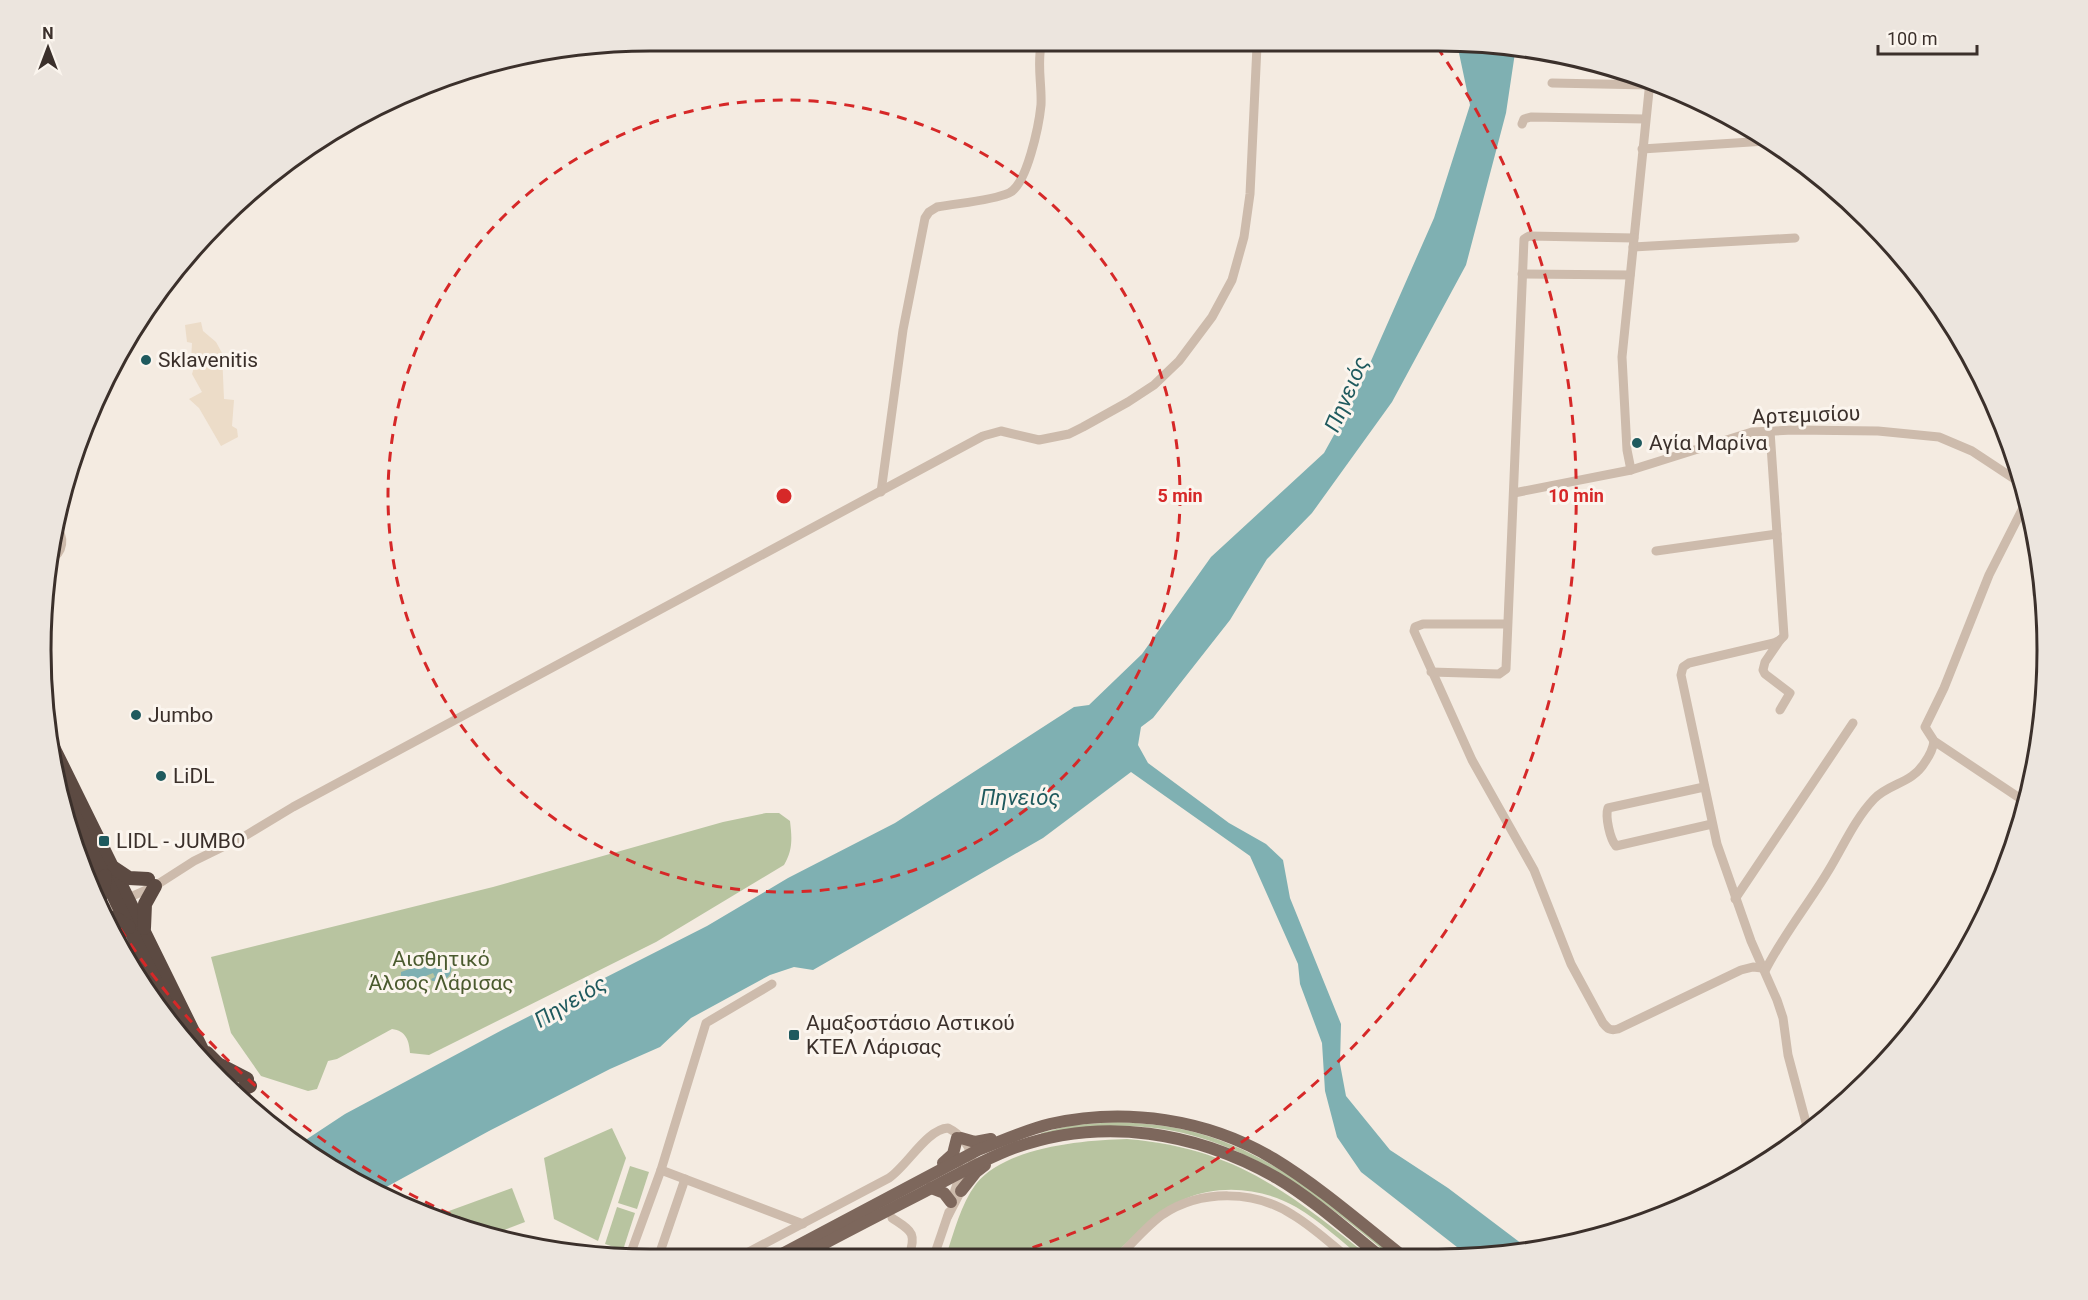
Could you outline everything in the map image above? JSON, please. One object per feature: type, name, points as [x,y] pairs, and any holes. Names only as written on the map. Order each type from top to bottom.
[{"type":"highway","points":[[64,771],[121,898],[147,949],[163,971]]},
{"type":"highway","points":[[71,804],[108,869],[129,878],[152,882],[145,904],[144,930]]},
{"type":"highway","points":[[103,892],[108,869]]},
{"type":"highway","points":[[121,898],[129,927],[180,1021]]},
{"type":"highway","points":[[121,898],[144,930],[187,1029]]},
{"type":"highway","points":[[115,918],[129,927]]},
{"type":"highway","points":[[215,1062],[249,1083],[243,1089]]},
{"type":"main road","points":[[928,1175],[953,1154],[956,1135],[975,1142],[1010,1137],[1054,1124],[1087,1118],[1118,1116],[1165,1120],[1212,1131],[1274,1159],[1325,1195],[1393,1249]]},
{"type":"main road","points":[[791,1249],[928,1175],[1052,1137],[1102,1131],[1137,1131],[1184,1139],[1225,1154],[1279,1180],[1370,1249]]},
{"type":"main road","points":[[814,1249],[931,1188],[1010,1137]]},
{"type":"main road","points":[[961,1191],[976,1172],[1001,1154]]},
{"type":"main road","points":[[931,1188],[944,1193],[951,1203]]},
{"type":"street","points":[[881,492],[903,330],[925,218],[937,207],[1000,197],[1014,191],[1020,185],[1026,172],[1041,105],[1038,70],[1040,51]]},
{"type":"street","points":[[107,901],[121,898],[245,836],[303,801],[992,433],[1001,431],[1039,440],[1069,434],[1145,392],[1179,361],[1220,306],[1241,255],[1249,202],[1257,51]]},
{"type":"street","points":[[1552,82],[1630,83]]},
{"type":"street","points":[[1631,470],[1627,450],[1622,372],[1648,90]]},
{"type":"street","points":[[1522,124],[1524,119],[1531,117],[1645,119]]},
{"type":"street","points":[[1642,149],[1755,142]]},
{"type":"street","points":[[1431,672],[1499,674],[1504,672],[1507,660],[1524,239],[1529,236],[1633,243],[1795,238]]},
{"type":"street","points":[[1522,274],[1630,275]]},
{"type":"street","points":[[1770,430],[1785,633],[1763,670],[1790,693],[1780,710]]},
{"type":"street","name":"Αρτεμισίου","points":[[1514,493],[1631,470],[1730,437],[1770,430],[1878,431],[1939,437],[1972,451],[2011,477]]},
{"type":"street","points":[[2019,797],[1934,741],[1926,731],[1925,724],[1944,688],[1989,575],[2021,512]]},
{"type":"street","points":[[1656,551],[1778,534]]},
{"type":"street","points":[[1507,624],[1423,624],[1415,627],[1414,631],[1472,760],[1534,870],[1571,964],[1607,1029],[1618,1029],[1746,968],[1763,969]]},
{"type":"street","points":[[1780,640],[1689,663],[1681,671],[1712,825],[1735,899],[1783,1018],[1788,1054],[1806,1122]]},
{"type":"street","points":[[1735,899],[1853,723]]},
{"type":"street","points":[[1763,969],[1867,807],[1877,796],[1909,779],[1921,769],[1933,749],[1934,741]]},
{"type":"street","points":[[1704,787],[1608,808],[1606,813],[1612,841],[1616,846],[1712,825]]},
{"type":"street","points":[[110,908],[121,898]]},
{"type":"street","points":[[632,1249],[661,1170],[706,1023],[772,984]]},
{"type":"street","points":[[755,1249],[889,1178],[933,1133],[943,1128],[956,1135],[967,1163],[961,1191],[948,1216]]},
{"type":"street","points":[[936,1249],[967,1163]]},
{"type":"street","points":[[661,1170],[803,1224]]},
{"type":"street","points":[[661,1249],[685,1179]]},
{"type":"street","points":[[1127,1249],[1153,1223],[1173,1209],[1198,1200],[1226,1196],[1258,1200],[1287,1211],[1336,1249]]},
{"type":"street","points":[[892,1218],[905,1226],[912,1234],[914,1240],[911,1249]]},
{"type":"green space","name":"Αισθητικό Άλσος Λάρισας","points":[[766,813],[779,813],[790,821],[791,844],[784,865],[656,942],[429,1055],[410,1053],[406,1037],[401,1032],[392,1029],[337,1059],[328,1061],[317,1089],[308,1091],[261,1076],[231,1033],[211,957],[493,887],[723,822]]},
{"type":"green space","points":[[1117,1122],[1154,1125],[1190,1131],[1220,1140],[1248,1152],[1301,1183],[1388,1249],[1382,1249],[1330,1208],[1265,1165],[1230,1149],[1194,1136],[1155,1128],[1105,1126],[1042,1136],[1041,1133],[1072,1125]]},
{"type":"green space","points":[[612,1128],[626,1158],[598,1241],[554,1219],[544,1158]]},
{"type":"green space","points":[[1127,1139],[1165,1144],[1200,1152],[1230,1163],[1287,1194],[1360,1249],[1351,1249],[1313,1218],[1283,1201],[1256,1192],[1227,1190],[1198,1194],[1175,1204],[1146,1225],[1120,1249],[948,1249],[966,1200],[976,1184],[989,1171],[1025,1154],[1089,1141]]},
{"type":"green space","points":[[630,1166],[649,1172],[637,1209],[618,1203]]},
{"type":"green space","points":[[512,1188],[525,1222],[503,1231],[445,1212]]},
{"type":"green space","points":[[617,1207],[635,1213],[624,1248],[605,1244]]},
{"type":"shaded area","points":[[201,322],[203,331],[216,342],[222,353],[224,399],[234,400],[232,426],[237,429],[238,437],[221,446],[199,408],[189,399],[202,392],[192,374],[196,361],[191,361],[192,343],[187,342],[185,325]]},
{"type":"water","name":"Πηνειός","points":[[1477,52],[1515,56],[1506,113],[1466,265],[1392,402],[1312,513],[1267,559],[1230,620],[1153,718],[1141,727],[1138,745],[1148,763],[1229,823],[1266,844],[1283,860],[1290,898],[1341,1024],[1340,1064],[1346,1096],[1390,1150],[1448,1188],[1521,1243],[1459,1248],[1361,1172],[1337,1137],[1325,1091],[1322,1043],[1300,984],[1298,964],[1250,856],[1131,772],[1043,838],[813,970],[794,967],[770,975],[691,1018],[660,1047],[610,1069],[386,1187],[350,1169],[306,1140],[345,1114],[504,1029],[707,926],[788,878],[895,823],[1074,707],[1089,705],[1142,654],[1211,557],[1324,453],[1356,395],[1434,218],[1470,105],[1459,53]]},
{"type":"water","points":[[440,958],[451,965],[449,976],[446,978],[432,981],[431,979],[435,977],[433,973],[426,976],[427,979],[405,985],[401,980],[401,972]]},
{"type":"place","name":"Sklavenitis","points":[[146,360]]},
{"type":"place","name":"Αγία Μαρίνα","points":[[1637,443]]},
{"type":"place","name":"Jumbo","points":[[136,715]]},
{"type":"place","name":"LiDL","points":[[161,776]]},
{"type":"place","name":"LIDL - JUMBO","points":[[104,841]]},
{"type":"place","name":"Αμαξοστάσιο Αστικού ΚΤΕΛ Λάρισας","points":[[794,1035]]}]
